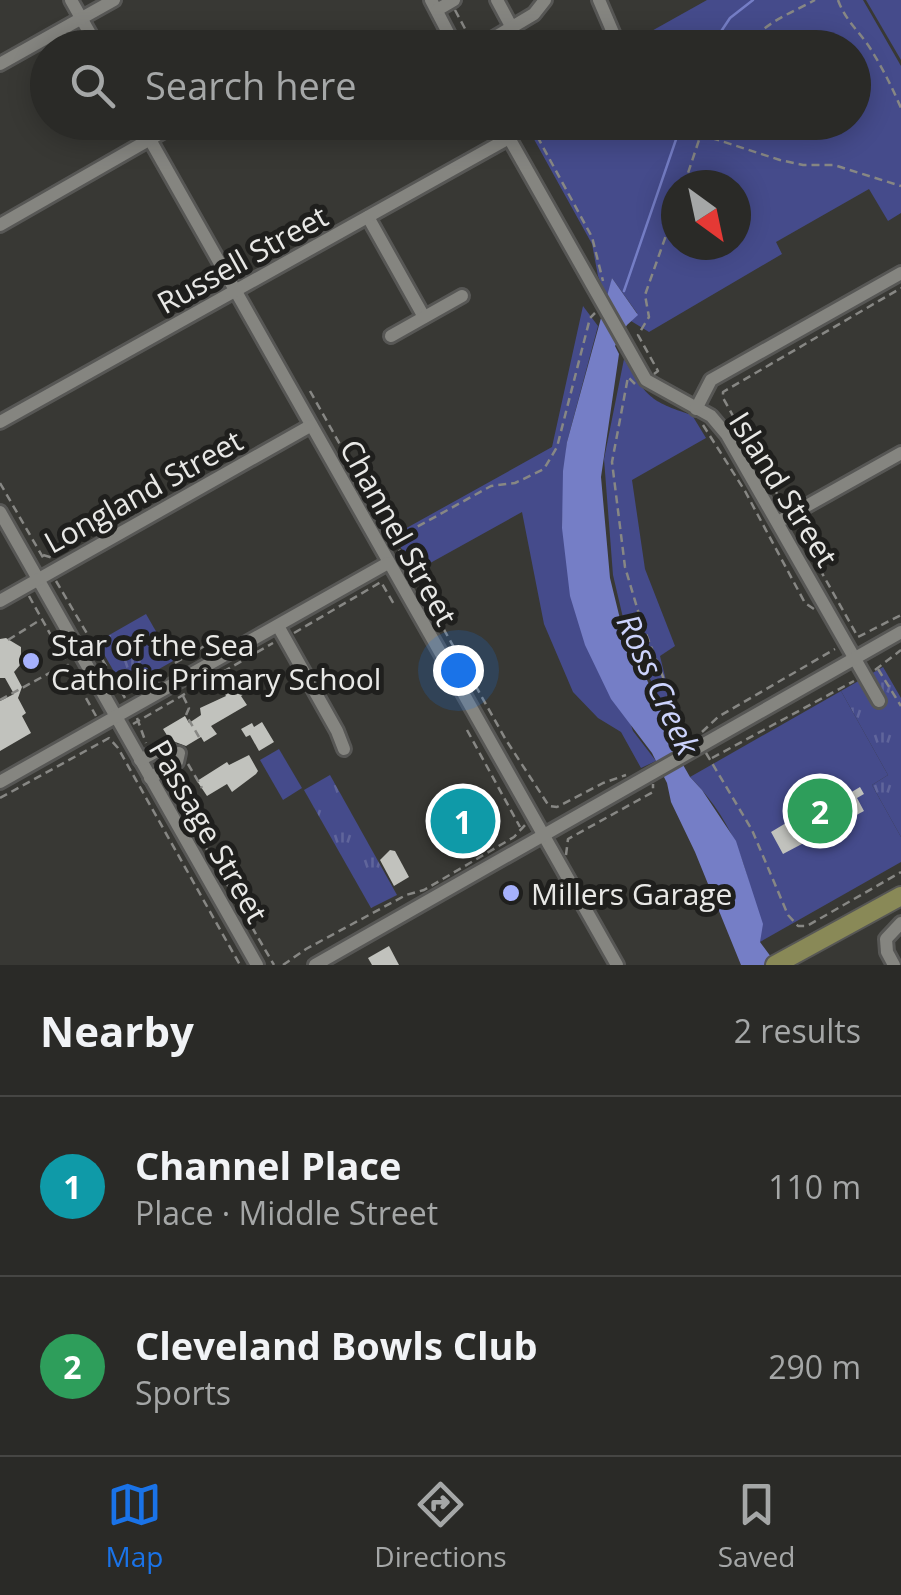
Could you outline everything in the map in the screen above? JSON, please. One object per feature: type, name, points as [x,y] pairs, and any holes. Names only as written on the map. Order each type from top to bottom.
[{"type":"main road","points":[[778,963],[901,896]]},
{"type":"street","points":[[71,0],[88,30]]},
{"type":"street","points":[[60,30],[114,0]]},
{"type":"street","points":[[497,0],[512,28]]},
{"type":"street","points":[[508,30],[534,14],[546,0]]},
{"type":"street","points":[[599,0],[612,30]]},
{"type":"street","points":[[447,30],[434,5],[452,1]]},
{"type":"street","points":[[0,64],[30,47]]},
{"type":"street","points":[[0,225],[150,140]]},
{"type":"street","name":"Channel Street","points":[[150,140],[388,563],[538,817],[542,835],[617,965]]},
{"type":"street","name":"Russell Street","points":[[0,422],[505,140]]},
{"type":"street","points":[[510,140],[646,380]]},
{"type":"street","points":[[368,217],[424,318]]},
{"type":"street","points":[[697,414],[711,380],[901,273]]},
{"type":"street","points":[[392,336],[462,296]]},
{"type":"street","name":"Island Street","points":[[646,380],[697,414],[711,416],[727,435],[856,657],[872,672],[879,700]]},
{"type":"street","name":"Longland Street","points":[[0,601],[310,426]]},
{"type":"street","points":[[778,522],[901,453]]},
{"type":"street","name":"Passage Street","points":[[0,512],[44,576],[123,730],[156,774],[257,965]]},
{"type":"street","points":[[0,782],[116,716],[135,714],[282,632],[388,563]]},
{"type":"street","points":[[282,632],[344,749]]},
{"type":"street","points":[[315,965],[700,741],[901,632]]},
{"type":"street","points":[[146,757],[176,753],[177,762],[156,774]]},
{"type":"street","points":[[894,965],[886,939],[901,923]]},
{"type":"path","points":[[762,30],[815,0]]},
{"type":"path","points":[[838,0],[855,30]]},
{"type":"path","points":[[452,1],[467,30]]},
{"type":"path","points":[[871,50],[901,108]]},
{"type":"path","points":[[542,140],[592,237],[603,290]]},
{"type":"path","points":[[689,170],[700,140]]},
{"type":"path","points":[[714,140],[803,165],[834,165],[901,186]]},
{"type":"path","points":[[661,250],[645,295],[649,317],[638,335],[658,371],[646,380],[643,392],[628,377],[612,462],[626,567],[684,751]]},
{"type":"path","points":[[796,502],[780,499],[722,398],[723,392],[901,288]]},
{"type":"path","points":[[393,540],[491,486],[515,483],[544,470],[557,447],[590,318],[603,305]]},
{"type":"path","points":[[310,391],[506,740],[549,806],[554,807]]},
{"type":"path","points":[[697,414],[745,491],[805,603],[813,607],[821,622]]},
{"type":"path","points":[[0,483],[44,576],[135,714],[146,757]]},
{"type":"path","points":[[803,520],[799,529],[805,544],[858,637],[901,615]]},
{"type":"path","points":[[123,730],[135,714],[182,696],[282,632],[381,582],[395,606]]},
{"type":"path","points":[[24,588],[101,725]]},
{"type":"path","points":[[8,640],[42,619]]},
{"type":"path","points":[[175,662],[220,637]]},
{"type":"path","points":[[836,649],[718,716],[700,741],[752,830],[788,915],[798,926],[807,926],[901,872]]},
{"type":"path","points":[[710,759],[872,672],[901,650]]},
{"type":"path","points":[[0,700],[67,664]]},
{"type":"path","points":[[872,672],[901,706]]},
{"type":"path","points":[[182,696],[189,708],[186,715],[199,737]]},
{"type":"path","points":[[467,730],[520,828]]},
{"type":"path","points":[[0,798],[109,738],[240,965]]},
{"type":"path","points":[[176,753],[182,754],[202,788]]},
{"type":"path","points":[[156,774],[274,965]]},
{"type":"path","points":[[286,964],[406,895],[424,890],[514,837],[520,828],[554,807],[648,774],[653,792],[568,839],[568,854],[557,861]]},
{"type":"green space","points":[[707,0],[863,0],[901,66],[901,213],[888,221],[869,189],[776,242],[782,254],[649,332],[631,321],[637,313],[612,278],[608,300],[598,276],[592,244],[534,140],[871,140],[871,30],[653,30]]},
{"type":"green space","points":[[866,0],[901,0],[901,60]]},
{"type":"green space","points":[[583,306],[598,326],[567,442],[562,526],[633,731],[656,761],[641,768],[621,732],[598,718],[573,692],[544,624],[522,512],[414,572],[394,535],[552,447]]},
{"type":"green space","points":[[624,359],[651,396],[692,415],[706,438],[632,480],[645,569],[675,646],[660,656],[673,709],[690,738],[677,746],[624,622],[613,575],[604,459]]},
{"type":"green space","points":[[146,614],[173,661],[124,689],[97,642]]},
{"type":"green space","points":[[883,667],[901,698],[901,837],[872,785],[888,775],[841,691]]},
{"type":"green space","points":[[841,691],[888,775],[872,785],[901,837],[901,862],[760,942],[740,853],[720,814],[690,777]]},
{"type":"green space","points":[[279,749],[302,788],[283,800],[260,760]]},
{"type":"green space","points":[[330,775],[397,895],[371,908],[304,790]]},
{"type":"shaded area","points":[[612,278],[638,315],[615,346],[619,354],[601,477],[610,578],[621,623],[668,726],[674,749],[736,841],[763,924],[760,942],[777,965],[741,965],[671,802],[667,783],[652,753],[611,699],[585,645],[570,596],[562,528],[563,471],[567,442]]},
{"type":"building","points":[[6,638],[21,647],[21,664],[14,672],[22,687],[18,698],[26,713],[22,716],[31,733],[0,751],[0,701],[14,694],[5,678],[0,678],[0,639]]},
{"type":"building","points":[[241,682],[247,692],[241,696],[247,705],[211,726],[217,734],[186,746],[170,740],[163,729],[185,716],[189,723],[201,715],[200,708],[226,696],[224,693]]},
{"type":"building","points":[[262,722],[274,742],[259,751],[250,735],[246,737],[241,729]]},
{"type":"building","points":[[249,755],[256,774],[232,792],[227,784],[207,796],[197,781],[227,762],[229,765]]},
{"type":"building","points":[[860,787],[864,794],[857,798],[864,811],[783,854],[771,832],[786,823],[784,819],[804,808],[806,802],[822,797],[833,803]]},
{"type":"building","points":[[474,789],[484,807],[478,810],[482,818],[473,824],[484,842],[467,852],[441,807]]},
{"type":"building","points":[[390,850],[395,851],[409,877],[394,886],[380,860]]},
{"type":"building","points":[[389,946],[399,965],[372,965],[368,958]]},
{"type":"waterway","name":"Ross Creek","points":[[722,30],[730,18],[753,0]]},
{"type":"waterway","name":"Ross Creek","points":[[624,291],[676,140]]},
{"type":"place","name":"Star of the Sea Catholic Primary School","points":[[31,661]]},
{"type":"place","name":"Cleveland Bowls Club","points":[[820,811]]},
{"type":"place","name":"Channel Place","points":[[463,821]]},
{"type":"place","name":"Millers Garage","points":[[511,893]]}]
